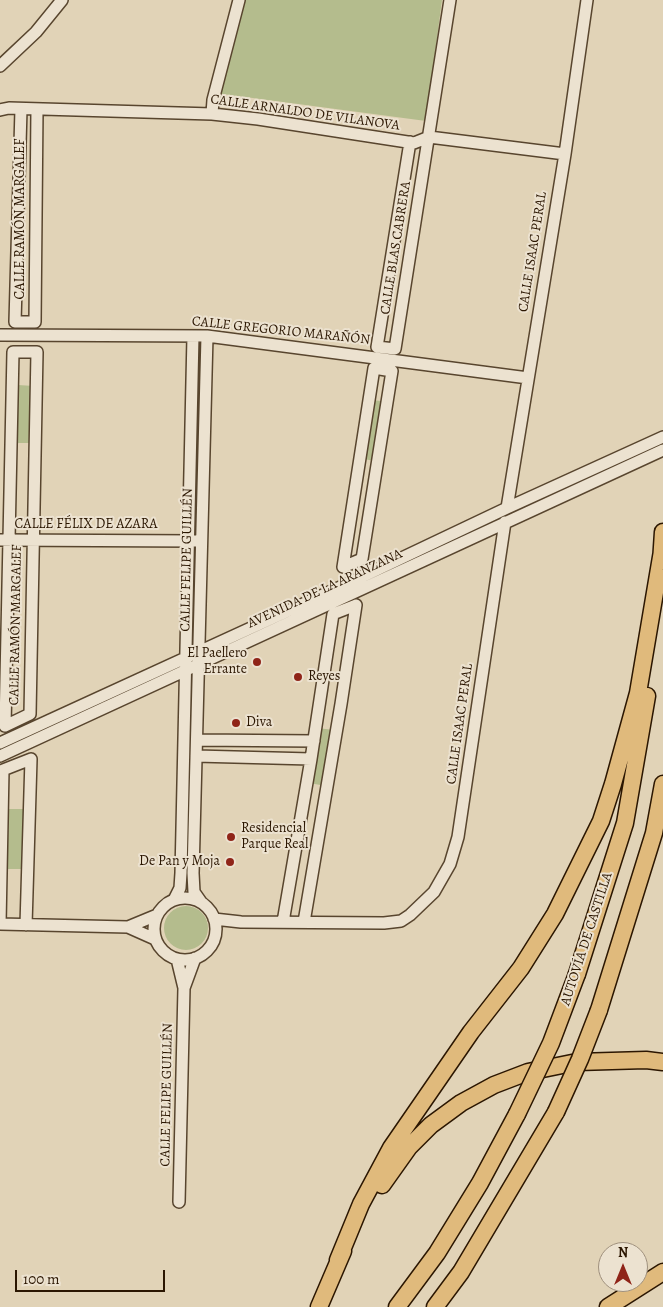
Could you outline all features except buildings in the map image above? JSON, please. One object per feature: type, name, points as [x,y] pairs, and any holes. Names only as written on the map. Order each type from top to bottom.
[{"type":"highway","name":"AUTOVÍA DE CASTILLA","points":[[397,1307],[437,1253],[480,1183],[517,1114],[551,1043],[578,974],[625,823],[649,685],[663,532]]},
{"type":"highway","points":[[319,1307],[361,1204],[391,1148],[472,1032],[520,968],[550,922],[601,821],[638,693],[662,551]]},
{"type":"highway","points":[[435,1307],[461,1272],[556,1112],[580,1059],[599,1010],[654,832],[663,784]]},
{"type":"highway","points":[[338,1260],[389,1173],[408,1147],[430,1125],[461,1103],[502,1082],[546,1067],[577,1062],[600,1061],[646,1060],[663,1062]]},
{"type":"highway","points":[[608,1307],[663,1272]]},
{"type":"street","points":[[0,66],[36,32],[62,0]]},
{"type":"street","points":[[212,114],[213,100],[239,0]]},
{"type":"street","points":[[429,137],[450,0]]},
{"type":"street","name":"CALLE ISAAC PERAL","points":[[507,508],[565,154],[587,0]]},
{"type":"street","name":"CALLE ARNALDO DE VILANOVA","points":[[3,108],[212,114],[258,119],[414,143],[429,137],[565,154]]},
{"type":"street","name":"CALLE RAMÓN MARGALEF","points":[[21,108],[15,322],[35,322],[37,109]]},
{"type":"street","name":"CALLE BLAS CABRERA","points":[[410,142],[377,347],[395,349],[429,137]]},
{"type":"street","name":"CALLE RAMÓN MARGALEF","points":[[27,322],[27,352]]},
{"type":"street","name":"CALLE GREGORIO MARAÑÓN","points":[[0,335],[207,336],[528,378]]},
{"type":"street","name":"CALLE FELIPE GUILLÉN","points":[[174,900],[180,888],[182,873],[193,336]]},
{"type":"street","name":"CALLE FELIPE GUILLÉN","points":[[201,902],[194,892],[193,873],[207,336]]},
{"type":"street","name":"CALLE RAMÓN MARGALEF","points":[[13,352],[27,352],[37,352],[30,714],[5,726],[5,540],[13,352]]},
{"type":"street","points":[[374,368],[392,371],[362,558],[343,566],[374,368]]},
{"type":"street","name":"AVENIDA DE LA ARANZANA","points":[[0,756],[505,522],[608,469],[663,437]]},
{"type":"street","name":"AVENIDA DE LA ARANZANA","points":[[0,743],[507,508],[663,450]]},
{"type":"street","name":"CALLE ISAAC PERAL","points":[[304,922],[384,923],[401,921],[434,892],[442,880],[450,864],[458,837],[505,522]]},
{"type":"street","name":"CALLE FÉLIX DE AZARA","points":[[5,540],[202,541]]},
{"type":"street","points":[[214,919],[240,922],[283,922],[304,922],[356,605],[333,614],[314,741],[283,922]]},
{"type":"street","name":"CALLE RAMÓN MARGALEF","points":[[17,764],[18,720]]},
{"type":"street","points":[[197,740],[314,741]]},
{"type":"street","points":[[196,756],[311,759]]},
{"type":"street","points":[[26,925],[31,759],[3,770],[0,924],[26,925],[128,927],[155,939]]},
{"type":"street","points":[[183,898],[201,902],[214,919],[216,929],[210,948],[195,958],[186,960],[168,955],[160,948],[155,939],[154,923],[157,915],[167,903],[174,900],[183,898]]},
{"type":"street","points":[[128,927],[157,915]]},
{"type":"street","points":[[214,936],[240,922]]},
{"type":"street","name":"CALLE FELIPE GUILLÉN","points":[[184,988],[195,958]]},
{"type":"street","name":"CALLE FELIPE GUILLÉN","points":[[177,959],[184,988],[179,1202]]},
{"type":"green space","points":[[241,0],[442,0],[426,121],[215,93]]},
{"type":"green space","points":[[18,385],[34,386],[34,443],[17,443]]},
{"type":"green space","points":[[373,400],[388,402],[380,462],[364,459]]},
{"type":"green space","points":[[317,728],[334,730],[326,786],[309,783]]},
{"type":"green space","points":[[9,809],[25,809],[24,869],[7,869]]},
{"type":"green space","points":[[190,906],[202,912],[207,919],[207,937],[202,944],[195,949],[182,950],[174,947],[167,940],[164,924],[167,916],[174,909]]},
{"type":"place","name":"El Paellero Errante","points":[[257,662]]},
{"type":"place","name":"Reyes","points":[[298,677]]},
{"type":"place","name":"Diva","points":[[236,723]]},
{"type":"place","name":"Residencial Parque Real","points":[[231,837]]},
{"type":"place","name":"De Pan y Moja","points":[[230,862]]}]
